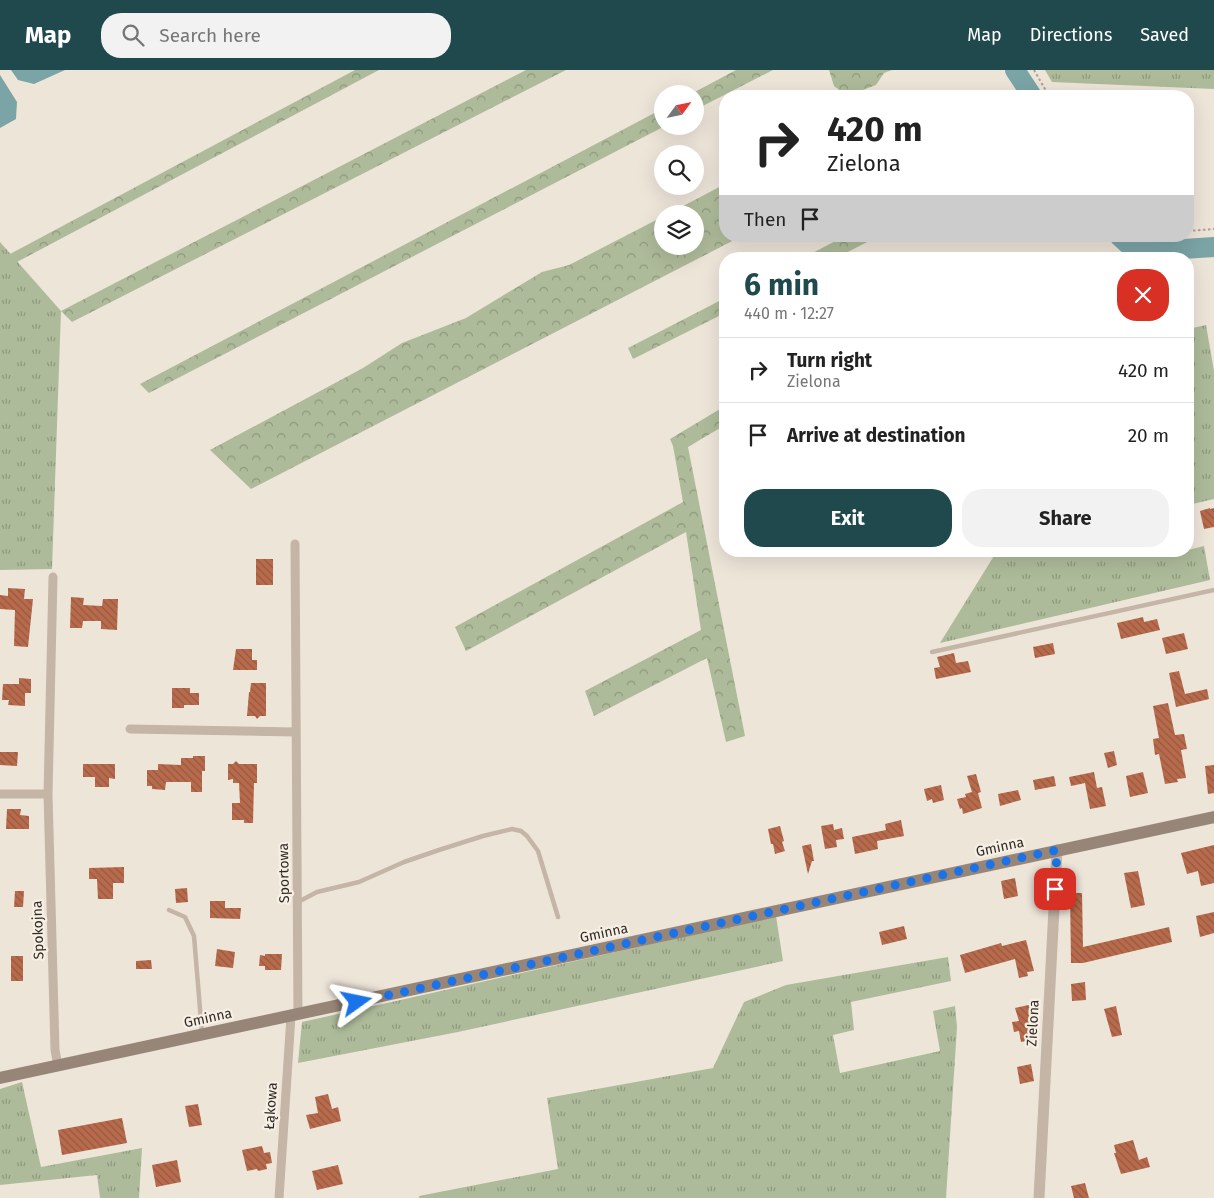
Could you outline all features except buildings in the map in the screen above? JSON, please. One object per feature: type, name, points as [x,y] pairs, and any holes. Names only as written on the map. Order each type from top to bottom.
[{"type":"main road","name":"Gminna","points":[[0,1078],[1214,817]]},
{"type":"street","name":"Sportowa","points":[[294,1015],[298,902],[295,544]]},
{"type":"street","name":"Spokojna","points":[[53,577],[48,794],[55,1050],[58,1066]]},
{"type":"street","points":[[130,729],[296,732]]},
{"type":"street","points":[[0,794],[48,794]]},
{"type":"street","name":"Zielona","points":[[1039,1198],[1057,850]]},
{"type":"street","name":"Łąkowa","points":[[279,1198],[294,1015]]},
{"type":"lane","points":[[932,652],[1214,590]]},
{"type":"lane","points":[[298,902],[317,892],[359,882],[404,862],[439,850],[483,836],[512,830],[521,831],[538,851],[558,917]]},
{"type":"lane","points":[[169,910],[185,917],[194,936],[203,1034]]},
{"type":"path","points":[[1034,70],[1046,90]]},
{"type":"path","points":[[1194,231],[1214,229]]},
{"type":"green space","points":[[355,70],[379,70],[17,262],[10,254]]},
{"type":"green space","points":[[526,70],[566,70],[72,322],[61,311]]},
{"type":"green space","points":[[736,70],[773,70],[734,90],[719,90],[719,98],[704,105],[704,87]]},
{"type":"green space","points":[[829,70],[892,70],[884,73],[876,85],[863,90],[839,90],[834,86]]},
{"type":"green space","points":[[1045,70],[1214,70],[1214,89],[1052,82]]},
{"type":"green space","points":[[654,113],[654,132],[149,393],[140,384]]},
{"type":"green space","points":[[719,187],[719,242],[730,242],[251,489],[210,450],[363,368],[402,343],[466,318],[542,272],[569,265],[654,221],[654,255],[704,255],[704,205],[685,205]]},
{"type":"green space","points":[[0,242],[61,311],[52,569],[0,570]]},
{"type":"green space","points":[[834,242],[867,242],[848,252],[814,252]]},
{"type":"green space","points":[[719,301],[719,316],[633,359],[628,348]]},
{"type":"green space","points":[[1206,325],[1214,371],[1214,499],[1194,504],[1194,328]]},
{"type":"green space","points":[[719,410],[719,429],[688,447],[745,736],[726,742],[707,658],[594,716],[585,691],[701,630],[686,532],[466,651],[455,627],[683,502],[673,446],[670,439]]},
{"type":"green space","points":[[1204,546],[1210,580],[940,643],[993,557],[1194,557],[1194,548]]},
{"type":"green space","points":[[776,916],[783,961],[458,1032],[298,1063],[302,1022]]},
{"type":"green space","points":[[948,957],[951,981],[851,1002],[854,1030],[833,1035],[840,1073],[940,1051],[933,1011],[955,1006],[957,1027],[946,1198],[419,1198],[419,1196],[558,1169],[547,1098],[713,1068],[744,1002],[786,985]]},
{"type":"green space","points":[[22,1082],[41,1167],[142,1148],[139,1198],[100,1198],[97,1175],[0,1185],[0,1089]]},
{"type":"water","points":[[11,70],[65,70],[34,84],[18,80]]},
{"type":"water","points":[[0,75],[17,102],[16,119],[0,128]]},
{"type":"waterway","points":[[1015,70],[1028,90]]},
{"type":"waterway","points":[[1126,242],[1132,248],[1153,251],[1214,247]]},
{"type":"route","points":[[357,1002],[1057,850],[1055,889]]}]
